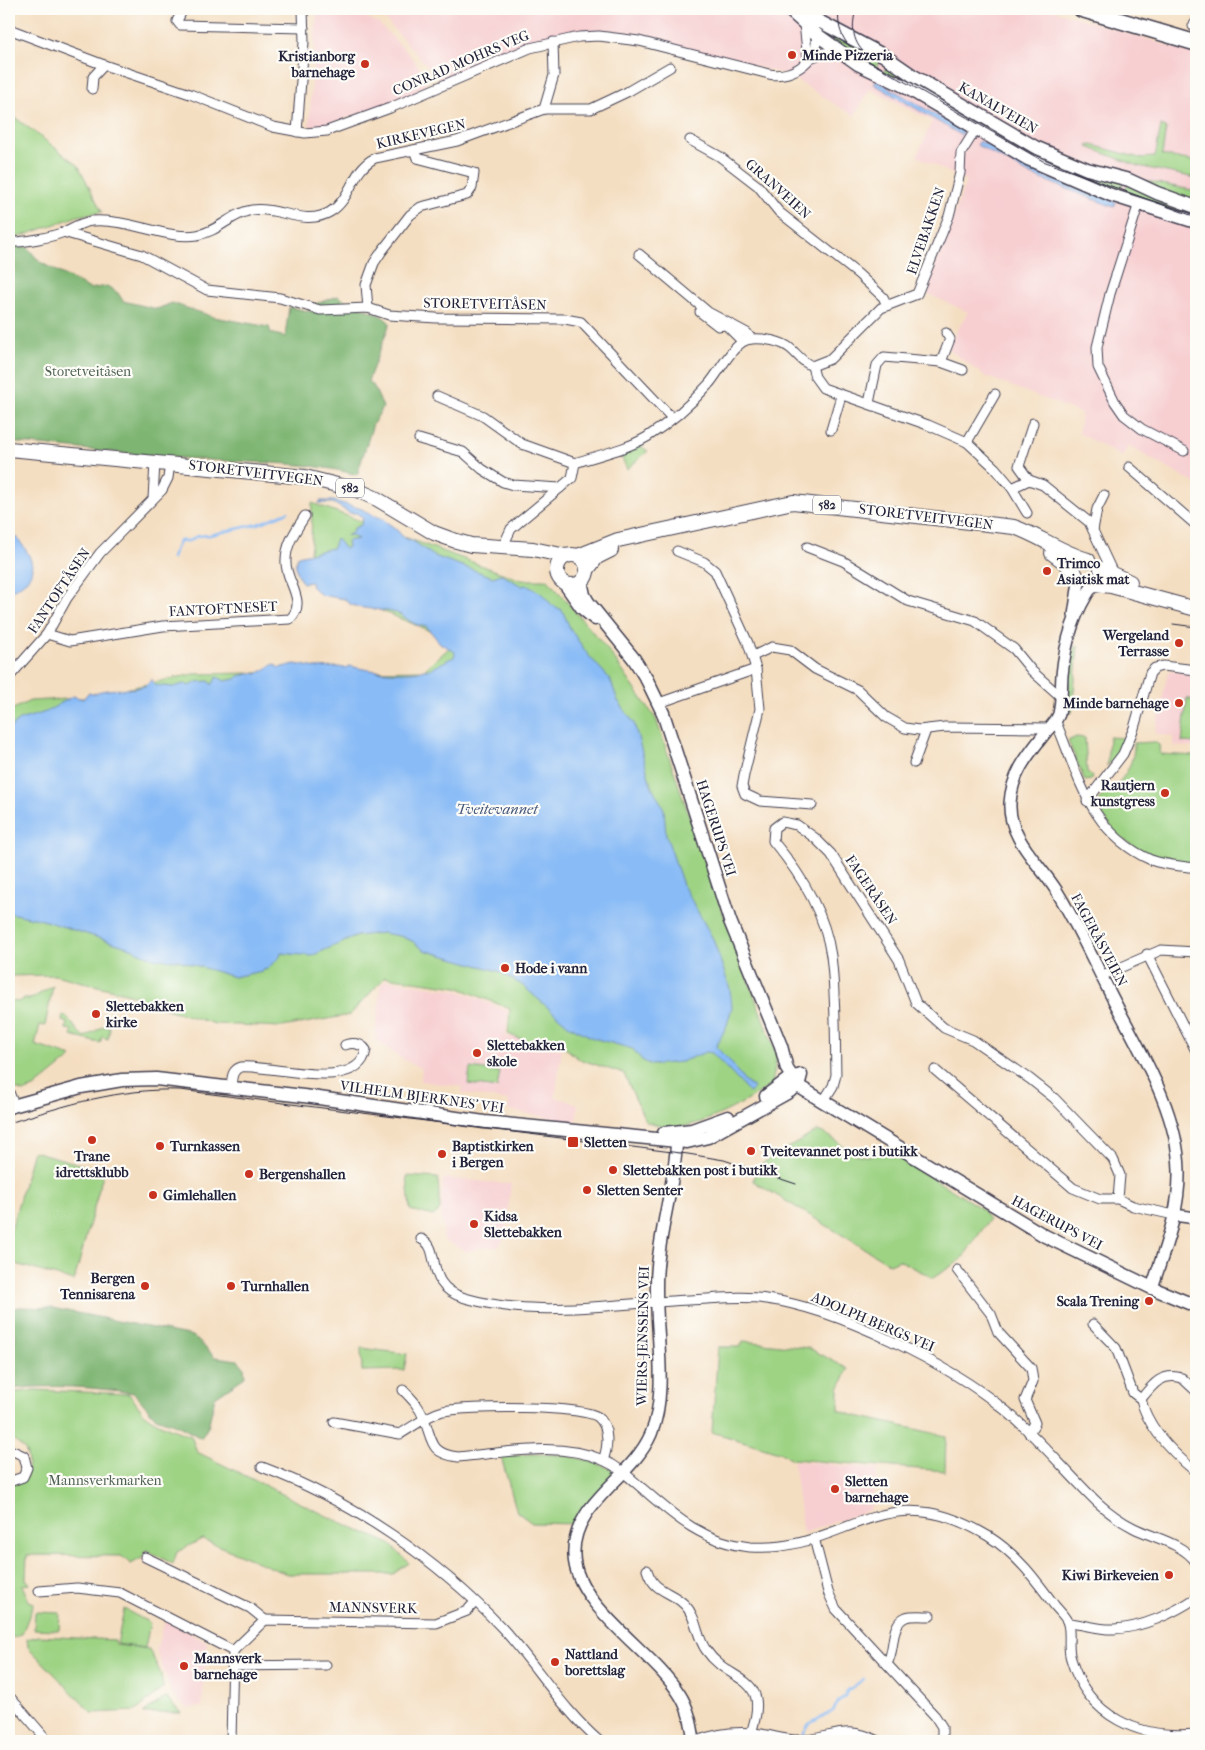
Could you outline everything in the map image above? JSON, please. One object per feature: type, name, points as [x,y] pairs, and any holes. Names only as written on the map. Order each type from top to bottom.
[{"type":"highway","points":[[1081,9],[1196,43]]},
{"type":"highway","points":[[1111,9],[1195,27]]},
{"type":"main road","name":"KANALVEIEN","points":[[788,9],[807,21],[883,55],[912,75],[1035,147],[1088,169],[1129,180],[1157,193],[1196,207]]},
{"type":"main road","name":"KANALVEIEN","points":[[796,9],[816,34],[839,52],[1042,166],[1094,186],[1111,195],[1196,222]]},
{"type":"main road","name":"STORETVEITVEGEN","points":[[9,449],[274,473],[334,482],[377,499],[434,533],[453,540],[471,545],[534,550],[572,556],[618,540],[793,502],[1014,528],[1030,533],[1068,554],[1088,560]]},
{"type":"main road","name":"STORETVEITVEGEN","points":[[584,576],[597,557],[609,550],[704,525],[729,516]]},
{"type":"main road","name":"STORETVEITVEGEN","points":[[1005,528],[1058,556],[1077,578]]},
{"type":"main road","name":"STORETVEITVEGEN","points":[[519,549],[546,562],[561,579]]},
{"type":"main road","points":[[572,556],[584,562],[584,576],[574,585],[561,579],[557,566],[572,556]]},
{"type":"main road","points":[[1077,578],[1079,565],[1088,560]]},
{"type":"main road","name":"582","points":[[1088,560],[1125,581],[1163,592],[1195,605]]},
{"type":"main road","points":[[1095,585],[1106,569]]},
{"type":"main road","name":"HAGERUPS VEI","points":[[584,576],[584,594],[634,659],[659,704],[730,921],[781,1046],[797,1080],[900,1151],[910,1154],[1045,1236],[1152,1288],[1196,1306]]},
{"type":"main road","name":"582","points":[[1077,578],[1084,585],[1111,586],[1195,605]]},
{"type":"main road","name":"HAGERUPS VEI","points":[[561,579],[582,608],[608,627]]},
{"type":"main road","name":"VILHELM BJERKNES' VEI","points":[[11,1106],[61,1091],[122,1080],[156,1078],[484,1122],[696,1141],[708,1137],[797,1080]]},
{"type":"street","points":[[183,9],[177,21],[180,25],[304,28]]},
{"type":"street","points":[[297,132],[304,28],[303,9]]},
{"type":"street","points":[[807,21],[808,59]]},
{"type":"street","name":"CONRAD MOHRS VEG","points":[[9,29],[104,65],[190,94],[273,127],[313,133],[327,131],[397,105],[530,48],[589,36],[626,39],[777,76],[790,74],[808,59],[823,53],[839,52]]},
{"type":"street","points":[[808,59],[815,49],[816,34]]},
{"type":"street","points":[[544,109],[554,75],[553,42]]},
{"type":"street","points":[[92,89],[93,77],[104,65]]},
{"type":"street","name":"KIRKEVEGEN","points":[[9,242],[63,232],[75,225],[91,221],[121,221],[185,235],[197,235],[209,232],[251,210],[263,209],[295,216],[319,216],[330,212],[340,204],[364,163],[388,154],[457,142],[544,109],[591,109],[627,92],[670,67]]},
{"type":"street","name":"ELVEBAKKEN","points":[[812,366],[830,359],[881,308],[911,298],[917,294],[949,216],[960,173],[961,153],[976,129]]},
{"type":"street","name":"GRANVEIEN","points":[[690,140],[719,156],[758,186],[779,212],[858,274],[883,298],[887,305]]},
{"type":"street","points":[[368,308],[366,285],[374,263],[410,216],[421,207],[462,198],[472,188],[474,173],[417,158],[414,150]]},
{"type":"street","points":[[1139,203],[1107,303],[1097,347],[1098,367],[1115,402],[1124,415],[1142,429],[1184,451]]},
{"type":"street","name":"STORETVEITÅSEN","points":[[63,232],[142,255],[207,290],[280,298],[320,310],[368,308],[389,315],[436,318],[565,319],[580,322],[671,417]]},
{"type":"street","points":[[640,254],[708,312],[728,325],[747,333],[746,340]]},
{"type":"street","points":[[940,362],[950,339],[946,333]]},
{"type":"street","points":[[437,396],[483,416],[522,444],[574,463],[625,447],[647,436],[690,403],[722,370],[734,348],[746,340],[783,344],[804,363],[812,366],[815,378],[824,388],[841,396],[869,403],[967,442],[995,468],[1012,488],[1027,513]]},
{"type":"street","points":[[869,403],[877,365],[881,358],[889,357],[940,362],[963,370]]},
{"type":"street","points":[[967,442],[995,394]]},
{"type":"street","points":[[831,430],[841,396]]},
{"type":"street","points":[[1033,423],[1019,461],[1019,466],[1030,480],[1043,485],[1090,522],[1106,569]]},
{"type":"street","points":[[419,439],[463,452],[482,470],[503,482],[513,485],[560,488]]},
{"type":"street","points":[[153,499],[155,462]]},
{"type":"street","points":[[505,542],[511,529],[572,478],[574,463]]},
{"type":"street","name":"FANTOFTÅSEN","points":[[9,677],[47,634],[79,581],[100,553],[153,499],[168,478],[170,464]]},
{"type":"street","points":[[1129,467],[1196,526]]},
{"type":"street","points":[[1012,488],[1030,480]]},
{"type":"street","points":[[1093,530],[1097,509],[1104,495]]},
{"type":"street","name":"FANTOFTNESET","points":[[47,634],[70,641],[163,626],[290,619],[295,613],[297,604],[296,594],[287,574],[286,555],[291,539],[305,516]]},
{"type":"street","points":[[807,547],[843,562],[908,601],[975,621],[1014,649],[1032,670],[1061,697]]},
{"type":"street","points":[[677,551],[704,562],[715,571],[753,656],[760,709],[742,786],[745,794],[760,801],[812,805]]},
{"type":"street","name":"FAGERÅSVEIEN","points":[[1077,578],[1074,620],[1064,660],[1061,697],[1052,725],[1016,774],[1010,804],[1011,816],[1016,834],[1057,892],[1101,976],[1172,1123],[1178,1149],[1179,1173],[1174,1215],[1152,1288]]},
{"type":"street","name":"FAGERÅSVEIEN","points":[[1074,620],[1095,585]]},
{"type":"street","points":[[753,656],[772,647],[790,650],[815,669],[858,690],[899,725],[912,730],[945,727],[1052,725],[1087,801],[1118,838],[1152,860],[1196,868]]},
{"type":"street","points":[[1087,801],[1123,754],[1134,728],[1150,673],[1154,668],[1163,666],[1196,670]]},
{"type":"street","points":[[659,704],[756,669]]},
{"type":"street","points":[[914,763],[926,730]]},
{"type":"street","name":"FAGERÅSEN","points":[[825,1099],[836,1075],[831,955],[824,929],[805,884],[790,860],[773,841],[774,828],[782,822],[797,825],[816,838],[831,854],[891,945],[916,1003],[944,1028],[973,1040],[1054,1098],[1113,1159],[1120,1175],[1118,1199]]},
{"type":"street","points":[[1101,976],[1147,954],[1173,949],[1196,952]]},
{"type":"street","points":[[1147,954],[1196,1051]]},
{"type":"street","name":"VILHELM BJERKNES' VEI","points":[[231,1088],[233,1074],[235,1070],[241,1067],[311,1075],[332,1073],[357,1066],[363,1060],[366,1050],[364,1046],[355,1044],[345,1045]]},
{"type":"street","points":[[935,1070],[1073,1188],[1100,1198],[1118,1199],[1133,1206],[1196,1218]]},
{"type":"street","points":[[9,1092],[11,1106]]},
{"type":"street","name":"WIERS-JENSSENS VEI","points":[[677,1138],[656,1273],[660,1380],[658,1410],[647,1442],[625,1473],[587,1511],[580,1522],[574,1549],[575,1568],[579,1580],[592,1599],[661,1671],[680,1695],[692,1723],[696,1741]]},
{"type":"street","name":"ADOLPH BERGS VEI","points":[[421,1239],[430,1244],[434,1270],[442,1284],[452,1293],[466,1298],[523,1307],[575,1309],[741,1297],[764,1298],[800,1306],[848,1323],[944,1368],[1004,1409],[1110,1513],[1134,1528],[1181,1549],[1191,1555],[1196,1562]]},
{"type":"street","points":[[957,1270],[990,1314],[998,1332],[1031,1368],[1033,1381],[1025,1400],[1035,1423],[1028,1433]]},
{"type":"street","points":[[1093,1324],[1116,1348],[1133,1393],[1141,1399],[1144,1411],[1163,1439],[1196,1472]]},
{"type":"street","points":[[1141,1399],[1156,1381],[1164,1377],[1182,1378],[1196,1391]]},
{"type":"street","points":[[403,1390],[418,1406],[425,1420],[430,1442],[446,1456],[458,1457],[536,1450],[562,1450],[603,1460],[625,1473],[690,1528],[714,1539],[735,1545],[763,1547],[814,1538],[871,1516],[893,1511],[916,1510],[949,1518],[986,1535],[1010,1552],[1033,1577],[1068,1623],[1068,1644],[1072,1664],[1088,1693],[1106,1712],[1116,1720],[1142,1731],[1168,1735],[1196,1734]]},
{"type":"street","points":[[334,1422],[400,1434],[441,1412],[457,1410],[570,1410],[585,1412],[596,1416],[603,1424],[607,1443],[603,1460]]},
{"type":"street","points":[[9,1482],[23,1477],[27,1468],[24,1456],[13,1451]]},
{"type":"street","points":[[262,1467],[324,1496],[372,1523],[419,1554],[475,1602],[504,1630],[582,1724],[599,1741]]},
{"type":"street","points":[[814,1538],[828,1592],[836,1609],[939,1722],[943,1734],[942,1741]]},
{"type":"street","points":[[145,1557],[250,1608],[265,1620],[233,1651],[231,1741]]},
{"type":"street","points":[[647,1570],[653,1584],[685,1605],[704,1648],[710,1655],[751,1686],[758,1712],[751,1733]]},
{"type":"street","points":[[40,1591],[77,1588],[120,1593],[233,1651]]},
{"type":"street","points":[[1068,1623],[1114,1629],[1132,1626],[1157,1618],[1196,1598]]},
{"type":"street","name":"MANNSVERK","points":[[265,1620],[436,1623],[446,1621],[467,1610],[475,1602]]},
{"type":"street","points":[[887,1663],[892,1656],[894,1633],[900,1623],[905,1618],[930,1616]]},
{"type":"street","points":[[232,1666],[326,1665]]},
{"type":"street","points":[[9,1696],[48,1741]]},
{"type":"street","points":[[696,1741],[721,1734],[751,1733],[796,1740],[843,1732],[860,1734],[878,1741]]},
{"type":"shaded area","name":"Kristianborg barnehage","points":[[317,9],[348,9],[378,23],[408,53],[425,75],[426,86],[406,99],[319,127],[309,126]]},
{"type":"shaded area","points":[[386,9],[1049,9],[1196,54],[1196,484],[1128,446],[1122,457],[1079,433],[1081,413],[985,376],[947,348],[968,312],[926,293],[966,181],[917,156],[932,121],[870,89],[854,116],[788,75],[647,38],[624,35],[570,31],[528,42],[441,81],[383,17]]},
{"type":"shaded area","name":"Minde barnehage","points":[[1168,671],[1196,673],[1196,748],[1173,746],[1173,737],[1155,733]]},
{"type":"shaded area","name":"Slettebakken skole","points":[[386,980],[459,991],[508,1011],[506,1036],[518,1038],[527,1044],[562,1049],[555,1097],[578,1104],[576,1123],[508,1110],[509,1101],[462,1093],[463,1087],[421,1081],[422,1069],[399,1057],[375,1039],[381,985]]},
{"type":"shaded area","name":"Kidsa Slettebakken","points":[[443,1178],[511,1184],[505,1237],[498,1247],[478,1248],[468,1252],[444,1240],[441,1210]]},
{"type":"shaded area","name":"Sletten barnehage","points":[[793,1461],[878,1469],[870,1510],[803,1533]]},
{"type":"shaded area","name":"Mannsverk barnehage","points":[[165,1620],[207,1642],[202,1707],[187,1708],[173,1696],[156,1650]]},
{"type":"green space","points":[[816,23],[880,60],[876,68],[819,34]]},
{"type":"green space","points":[[889,62],[1016,140],[1124,180],[1118,196],[1070,175],[882,75]]},
{"type":"green space","points":[[9,113],[78,165],[102,212],[78,216],[16,238],[9,237]]},
{"type":"green space","points":[[1161,126],[1166,128],[1162,155],[1193,161],[1196,166],[1196,178],[1138,166],[1088,147],[1088,144],[1140,158],[1155,157]]},
{"type":"green space","points":[[1133,178],[1196,191],[1196,205]]},
{"type":"green space","points":[[1128,182],[1196,209],[1196,219],[1123,197]]},
{"type":"green space","name":"Storetveitåsen","points":[[9,246],[27,247],[40,262],[90,289],[107,286],[118,293],[123,301],[157,309],[172,303],[214,317],[269,327],[271,333],[285,337],[289,307],[313,312],[312,305],[338,296],[351,304],[378,314],[390,323],[368,381],[373,385],[383,407],[373,424],[357,475],[304,465],[210,460],[9,442]]},
{"type":"green space","points":[[639,445],[648,451],[627,469],[619,452]]},
{"type":"green space","name":"Tveitevannet","points":[[312,503],[521,580],[548,580],[608,650],[656,719],[718,900],[777,1056],[772,1085],[739,1105],[701,1122],[677,1127],[665,1126],[646,1122],[624,1074],[579,1059],[563,1046],[528,1042],[508,1034],[510,1009],[457,987],[385,977],[350,1015],[282,1027],[215,1024],[157,1006],[133,995],[55,975],[9,976],[9,711],[30,701],[84,698],[193,674],[424,670],[456,642],[303,578],[311,547]]},
{"type":"green space","points":[[1078,646],[1072,713],[1067,709],[1071,655],[1075,647]]},
{"type":"green space","points":[[1187,698],[1196,702],[1196,743],[1182,742]]},
{"type":"green space","points":[[1076,737],[1085,738],[1087,772],[1092,777],[1091,780],[1085,781],[1068,741]]},
{"type":"green space","points":[[1109,737],[1124,738],[1120,750],[1107,766]]},
{"type":"green space","points":[[1155,742],[1159,745],[1160,754],[1196,756],[1196,863],[1156,856],[1132,845],[1112,828],[1098,807],[1100,798],[1114,787],[1126,773],[1133,755],[1134,743]]},
{"type":"green space","points":[[53,986],[45,1026],[40,1025],[35,1045],[72,1057],[34,1088],[23,1092],[12,1087],[9,1079],[9,1000],[18,1002],[24,999],[31,999]]},
{"type":"green space","points":[[63,1015],[85,1037],[104,1026],[110,1027],[108,1039],[102,1037],[100,1043],[71,1036],[72,1030],[66,1029],[67,1023],[62,1021]]},
{"type":"green space","points":[[470,1068],[500,1072],[497,1088],[468,1084]]},
{"type":"green space","points":[[817,1131],[835,1140],[857,1155],[874,1154],[885,1148],[982,1209],[989,1220],[961,1260],[933,1278],[899,1260],[890,1264],[753,1181],[756,1167]]},
{"type":"green space","points":[[33,1151],[104,1171],[74,1281],[9,1262],[9,1237]]},
{"type":"green space","points":[[407,1176],[438,1178],[440,1210],[433,1216],[410,1210]]},
{"type":"green space","points":[[19,1307],[52,1308],[193,1336],[215,1357],[238,1360],[244,1367],[245,1377],[215,1397],[208,1427],[201,1438],[177,1425],[156,1418],[134,1393],[72,1387],[9,1389],[9,1360],[16,1334],[9,1327],[9,1309]]},
{"type":"green space","points":[[743,1341],[809,1348],[848,1369],[839,1389],[839,1410],[852,1415],[946,1436],[945,1471],[792,1459],[779,1452],[712,1432],[718,1347],[740,1347]]},
{"type":"green space","points":[[361,1348],[407,1354],[404,1370],[362,1371]]},
{"type":"green space","name":"Mannsverkmarken","points":[[35,1390],[129,1394],[151,1419],[168,1428],[191,1436],[197,1452],[329,1517],[390,1544],[409,1563],[393,1574],[287,1574],[202,1539],[177,1552],[173,1564],[146,1550],[142,1558],[131,1564],[121,1556],[27,1555],[26,1579],[30,1584],[22,1585],[29,1601],[34,1603],[22,1634],[13,1638],[9,1631],[9,1485],[26,1478],[28,1463],[26,1452],[9,1434],[9,1393]]},
{"type":"green space","points":[[529,1454],[554,1455],[586,1460],[620,1473],[577,1524],[532,1523],[517,1512],[501,1457]]},
{"type":"green space","points":[[124,1609],[150,1623],[145,1648],[117,1644]]},
{"type":"green space","points":[[35,1612],[60,1613],[59,1630],[34,1629]]},
{"type":"green space","points":[[39,1636],[115,1640],[116,1645],[149,1649],[161,1674],[163,1688],[136,1711],[92,1713],[28,1647],[27,1639]]},
{"type":"green space","points":[[166,1697],[181,1713],[143,1713]]},
{"type":"water","points":[[876,80],[963,131],[961,135],[874,84]]},
{"type":"water","points":[[980,141],[1046,177],[1116,202],[1114,207],[1031,175],[977,145]]},
{"type":"water","name":"Tveitevannet","points":[[320,501],[334,501],[362,509],[371,515],[381,518],[396,529],[404,538],[413,541],[434,556],[493,577],[501,574],[522,586],[526,585],[541,593],[552,605],[562,610],[571,630],[588,655],[610,679],[618,701],[634,723],[651,785],[664,809],[666,835],[683,885],[713,939],[730,989],[732,1007],[727,1025],[716,1047],[730,1061],[744,1081],[754,1088],[750,1093],[712,1053],[706,1052],[681,1062],[651,1065],[642,1060],[633,1049],[593,1038],[568,1025],[522,985],[498,971],[424,950],[412,941],[400,936],[382,933],[357,936],[311,956],[281,953],[280,957],[266,970],[263,969],[262,971],[234,977],[178,960],[157,959],[137,952],[134,949],[39,919],[9,913],[9,729],[19,720],[46,712],[73,696],[83,699],[88,693],[138,688],[152,679],[154,685],[173,687],[184,684],[190,686],[197,682],[209,681],[212,685],[217,677],[225,681],[236,679],[239,676],[257,674],[274,664],[279,668],[295,664],[317,668],[345,668],[350,666],[379,671],[411,672],[430,669],[454,657],[455,652],[440,643],[426,626],[416,624],[395,613],[362,608],[349,603],[345,599],[321,595],[311,586],[312,582],[303,583],[296,570],[296,559],[298,556],[333,548],[336,538],[345,549],[348,547],[347,541],[358,539],[351,535],[346,536],[352,533],[354,528],[361,525],[363,519],[357,513],[350,513],[333,503],[319,503]]},
{"type":"water","points":[[9,530],[29,555],[32,571],[21,585],[9,591]]},
{"type":"waterway","points":[[172,558],[179,541],[189,541],[197,536],[210,535],[258,524],[288,512]]},
{"type":"waterway","points":[[802,1736],[809,1724],[833,1711],[847,1691],[864,1679]]},
{"type":"tram line","points":[[839,9],[839,25],[844,38],[852,49],[865,59],[1043,161],[1196,217]]},
{"type":"tram line","points":[[856,9],[854,35],[859,46],[868,56]]},
{"type":"tram line","points":[[1173,624],[1196,627]]},
{"type":"tram line","points":[[9,1123],[93,1099],[136,1092],[180,1090],[688,1154],[724,1160],[796,1184]]},
{"type":"place","name":"Minde Pizzeria","points":[[792,55]]},
{"type":"place","name":"Kristianborg barnehage","points":[[365,64]]},
{"type":"place","name":"Trimco Asiatisk mat","points":[[1047,571]]},
{"type":"place","name":"Wergeland Terrasse","points":[[1179,643]]},
{"type":"place","name":"Minde barnehage","points":[[1179,703]]},
{"type":"place","name":"Rautjern kunstgress","points":[[1165,793]]},
{"type":"place","name":"Hode i vann","points":[[505,968]]},
{"type":"place","name":"Slettebakken kirke","points":[[96,1014]]},
{"type":"place","name":"Slettebakken skole","points":[[477,1053]]},
{"type":"place","name":"Trane idrettsklubb","points":[[92,1140]]},
{"type":"place","name":"Sletten","points":[[573,1142]]},
{"type":"place","name":"Turnkassen","points":[[160,1146]]},
{"type":"place","name":"Tveitevannet post i butikk","points":[[751,1151]]},
{"type":"place","name":"Baptistkirken i Bergen","points":[[442,1154]]},
{"type":"place","name":"Slettebakken post i butikk","points":[[613,1170]]},
{"type":"place","name":"Bergenshallen","points":[[249,1174]]},
{"type":"place","name":"Sletten Senter","points":[[587,1190]]},
{"type":"place","name":"Gimlehallen","points":[[153,1195]]},
{"type":"place","name":"Kidsa Slettebakken","points":[[474,1224]]},
{"type":"place","name":"Bergen Tennisarena","points":[[145,1286]]},
{"type":"place","name":"Turnhallen","points":[[231,1286]]},
{"type":"place","name":"Scala Trening","points":[[1149,1301]]},
{"type":"place","name":"Sletten barnehage","points":[[835,1489]]},
{"type":"place","name":"Kiwi Birkeveien","points":[[1169,1575]]},
{"type":"place","name":"Nattland borettslag","points":[[555,1662]]},
{"type":"place","name":"Mannsverk barnehage","points":[[184,1666]]}]
